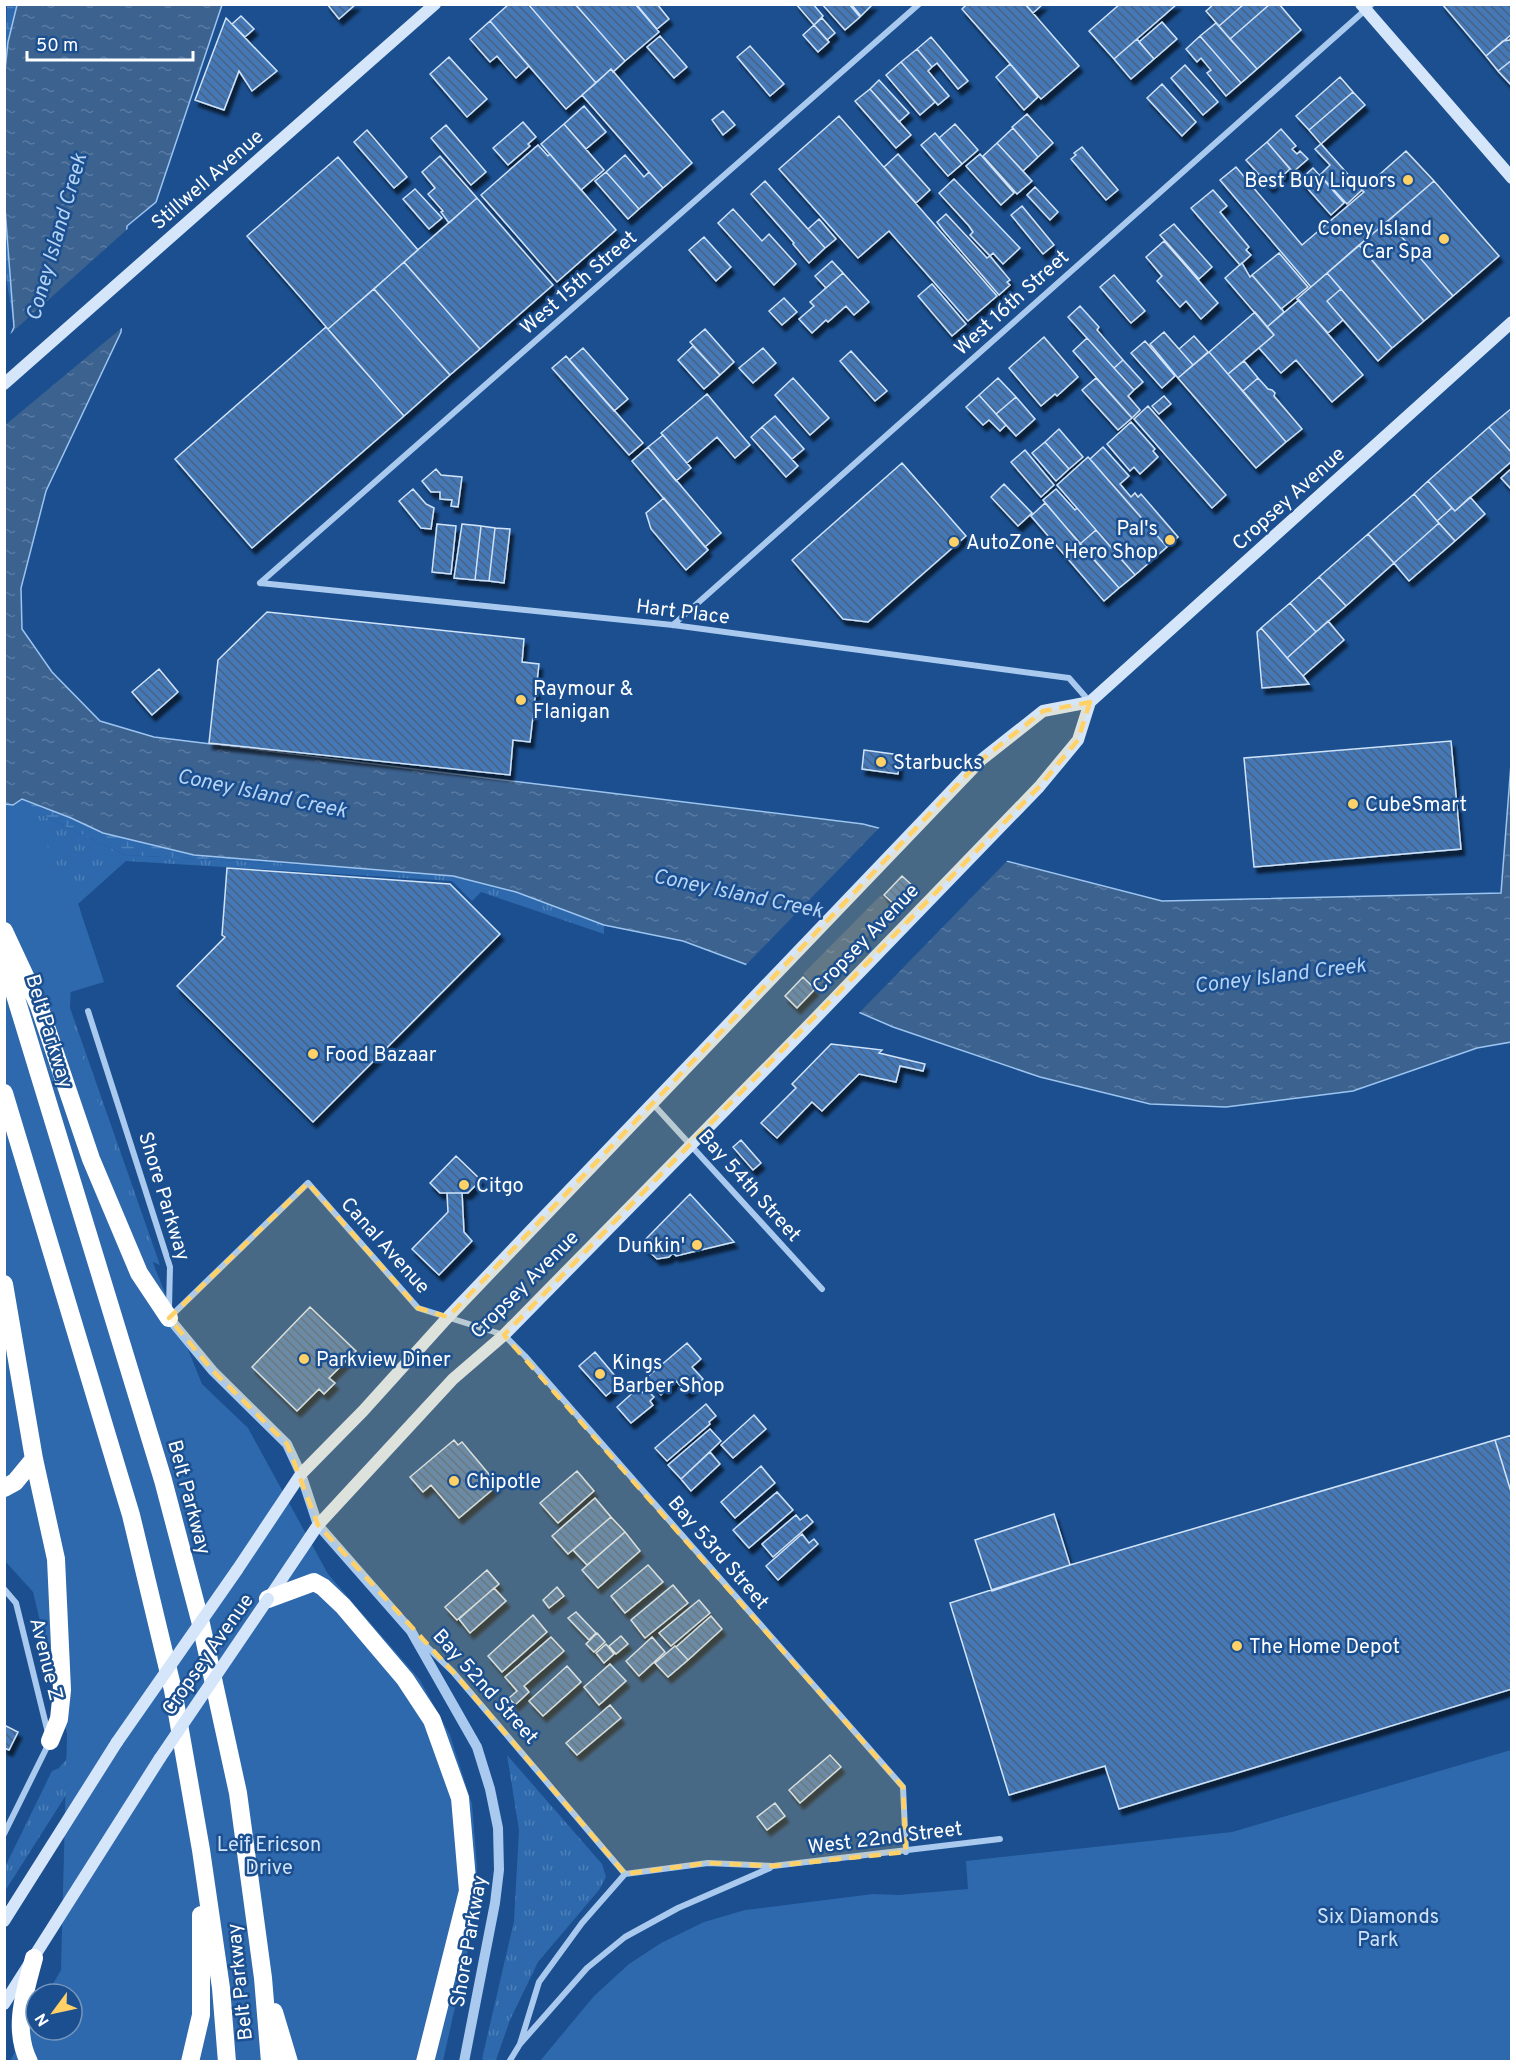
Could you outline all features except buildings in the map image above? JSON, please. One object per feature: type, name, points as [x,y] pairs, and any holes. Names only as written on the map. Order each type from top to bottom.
[{"type":"highway","points":[[4,931],[39,1006],[92,1159],[139,1273],[170,1318]]},
{"type":"highway","name":"Belt Parkway","points":[[4,959],[160,1468],[196,1604],[238,1793],[263,1978],[270,2061]]},
{"type":"highway","name":"Belt Parkway","points":[[4,1093],[130,1515],[173,1690],[201,1850],[220,1988],[227,2061]]},
{"type":"highway","points":[[4,1284],[34,1459],[56,1559],[62,1690],[59,1719],[50,1741]]},
{"type":"highway","points":[[4,1488],[15,1482],[34,1459]]},
{"type":"highway","points":[[268,1599],[314,1582],[323,1587],[343,1606],[405,1679],[432,1720],[460,1798],[468,1891],[425,2061]]},
{"type":"highway","points":[[190,2061],[201,2015],[201,1850]]},
{"type":"highway","points":[[29,2061],[24,2051],[21,2034],[21,2011],[33,1958]]},
{"type":"highway","points":[[263,1978],[289,2061]]},
{"type":"main road","name":"Stillwell Avenue","points":[[4,384],[435,4]]},
{"type":"main road","points":[[1366,6],[1512,178]]},
{"type":"main road","name":"Cropsey Avenue","points":[[4,2004],[160,1758],[318,1525],[453,1379],[504,1335],[804,1030],[1046,779],[1078,740],[1090,702],[1512,322]]},
{"type":"main road","name":"Cropsey Avenue","points":[[4,1921],[117,1742],[301,1474],[363,1411],[448,1317],[981,760],[1043,711],[1090,702]]},
{"type":"street","name":"West 15th Street","points":[[260,584],[919,4]]},
{"type":"street","name":"West 16th Street","points":[[672,625],[1366,6]]},
{"type":"street","name":"Hart Place","points":[[260,584],[672,625],[1069,678],[1090,702]]},
{"type":"street","name":"Shore Parkway","points":[[88,1011],[170,1267],[170,1318]]},
{"type":"street","name":"Bay 54th Street","points":[[653,1104],[822,1289]]},
{"type":"street","name":"Canal Avenue","points":[[170,1318],[308,1183],[418,1308],[448,1317]]},
{"type":"street","name":"Bay 53rd Street","points":[[448,1317],[504,1335],[533,1365],[903,1787],[906,1852]]},
{"type":"street","points":[[170,1318],[213,1371],[287,1444],[301,1474],[318,1525]]},
{"type":"street","name":"Bay 52nd Street","points":[[318,1525],[411,1631],[453,1672],[625,1874]]},
{"type":"street","name":"Avenue Z","points":[[4,1589],[16,1603],[50,1741]]},
{"type":"street","name":"Shore Parkway","points":[[411,1631],[477,1748],[490,1789],[498,1828],[499,1870],[495,1903],[464,2061]]},
{"type":"street","points":[[4,1834],[50,1741]]},
{"type":"street","name":"West 22nd Street","points":[[520,2044],[539,1982],[582,1923],[625,1874],[708,1863],[773,1866],[906,1852],[1000,1839]]},
{"type":"street","name":"West 22nd Street","points":[[509,2061],[520,2044],[587,1968],[625,1936],[678,1908],[773,1866]]},
{"type":"highlighted area","points":[[1090,702],[1078,740],[1039,787],[504,1335],[903,1787],[906,1852],[773,1866],[708,1863],[625,1874],[453,1672],[318,1525],[287,1444],[213,1371],[169,1318],[308,1183],[418,1308],[448,1317],[981,760],[1043,711]]},
{"type":"green space","points":[[7,5],[17,5],[8,42],[4,80]]},
{"type":"green space","points":[[4,195],[14,327],[5,270]]},
{"type":"green space","points":[[22,799],[103,833],[194,855],[331,866],[125,855],[42,815],[10,815],[5,804],[13,805]]},
{"type":"green space","name":"Leif Ericson Drive","points":[[22,799],[78,904],[104,982],[61,995],[155,1268],[202,1384],[248,1428],[328,1574],[420,1680],[450,1735],[472,1804],[477,1867],[473,1927],[443,2061],[10,2061],[24,2036],[24,2042],[84,2042],[84,1982],[54,1982],[61,1970],[67,1734],[33,1592],[5,1561],[4,804],[13,805]]},
{"type":"green space","points":[[4,814],[42,815],[125,855],[331,866],[453,876],[516,892],[604,925],[604,934],[481,892],[472,901],[452,881],[126,861],[78,904],[101,974],[71,982],[70,1008],[160,1265],[146,1259],[113,1193]]},
{"type":"green space","points":[[78,1746],[89,1759],[5,1891],[4,1869],[52,1771],[59,1768]]},
{"type":"green space","name":"Six Diamonds Park","points":[[1511,1750],[1511,2061],[540,2061],[594,1996],[629,1964],[661,1943],[704,1922],[745,1910],[873,1894],[899,1895],[968,1889],[966,1861],[1232,1832]]},
{"type":"green space","points":[[507,1755],[602,1864],[606,1877],[599,1890],[538,1962],[510,2020],[496,2060],[486,2061],[482,2059],[514,1921],[519,1830]]},
{"type":"water","name":"Coney Island Creek","points":[[17,5],[222,5],[156,202],[127,226],[121,332],[46,491],[21,588],[22,629],[52,672],[100,721],[154,737],[863,824],[1162,901],[1501,893],[1511,764],[1511,1042],[1477,1048],[1353,1091],[1226,1107],[1150,1104],[1040,1077],[893,1027],[761,970],[683,941],[604,925],[516,892],[453,876],[194,855],[103,833],[22,799],[13,805],[5,804],[4,351],[14,327],[4,195],[4,80],[8,42]]},
{"type":"pier","points":[[132,225],[130,227],[124,326],[4,426],[4,343],[8,336]]},
{"type":"pier","points":[[881,826],[1009,859],[857,1015],[744,967]],"holes":[[[881,895],[895,909],[817,988],[803,974]]]},
{"type":"place","name":"Best Buy Liquors","points":[[1408,180]]},
{"type":"place","name":"Coney Island Car Spa","points":[[1444,239]]},
{"type":"place","name":"Pal's Hero Shop","points":[[1170,540]]},
{"type":"place","name":"AutoZone","points":[[954,542]]},
{"type":"place","name":"Raymour & Flanigan","points":[[521,700]]},
{"type":"place","name":"Starbucks","points":[[881,762]]},
{"type":"place","name":"CubeSmart","points":[[1353,804]]},
{"type":"place","name":"Food Bazaar","points":[[313,1054]]},
{"type":"place","name":"Citgo","points":[[464,1185]]},
{"type":"place","name":"Dunkin'","points":[[697,1245]]},
{"type":"place","name":"Parkview Diner","points":[[304,1359]]},
{"type":"place","name":"Kings Barber Shop","points":[[600,1374]]},
{"type":"place","name":"Chipotle","points":[[454,1481]]},
{"type":"place","name":"The Home Depot","points":[[1237,1646]]}]
